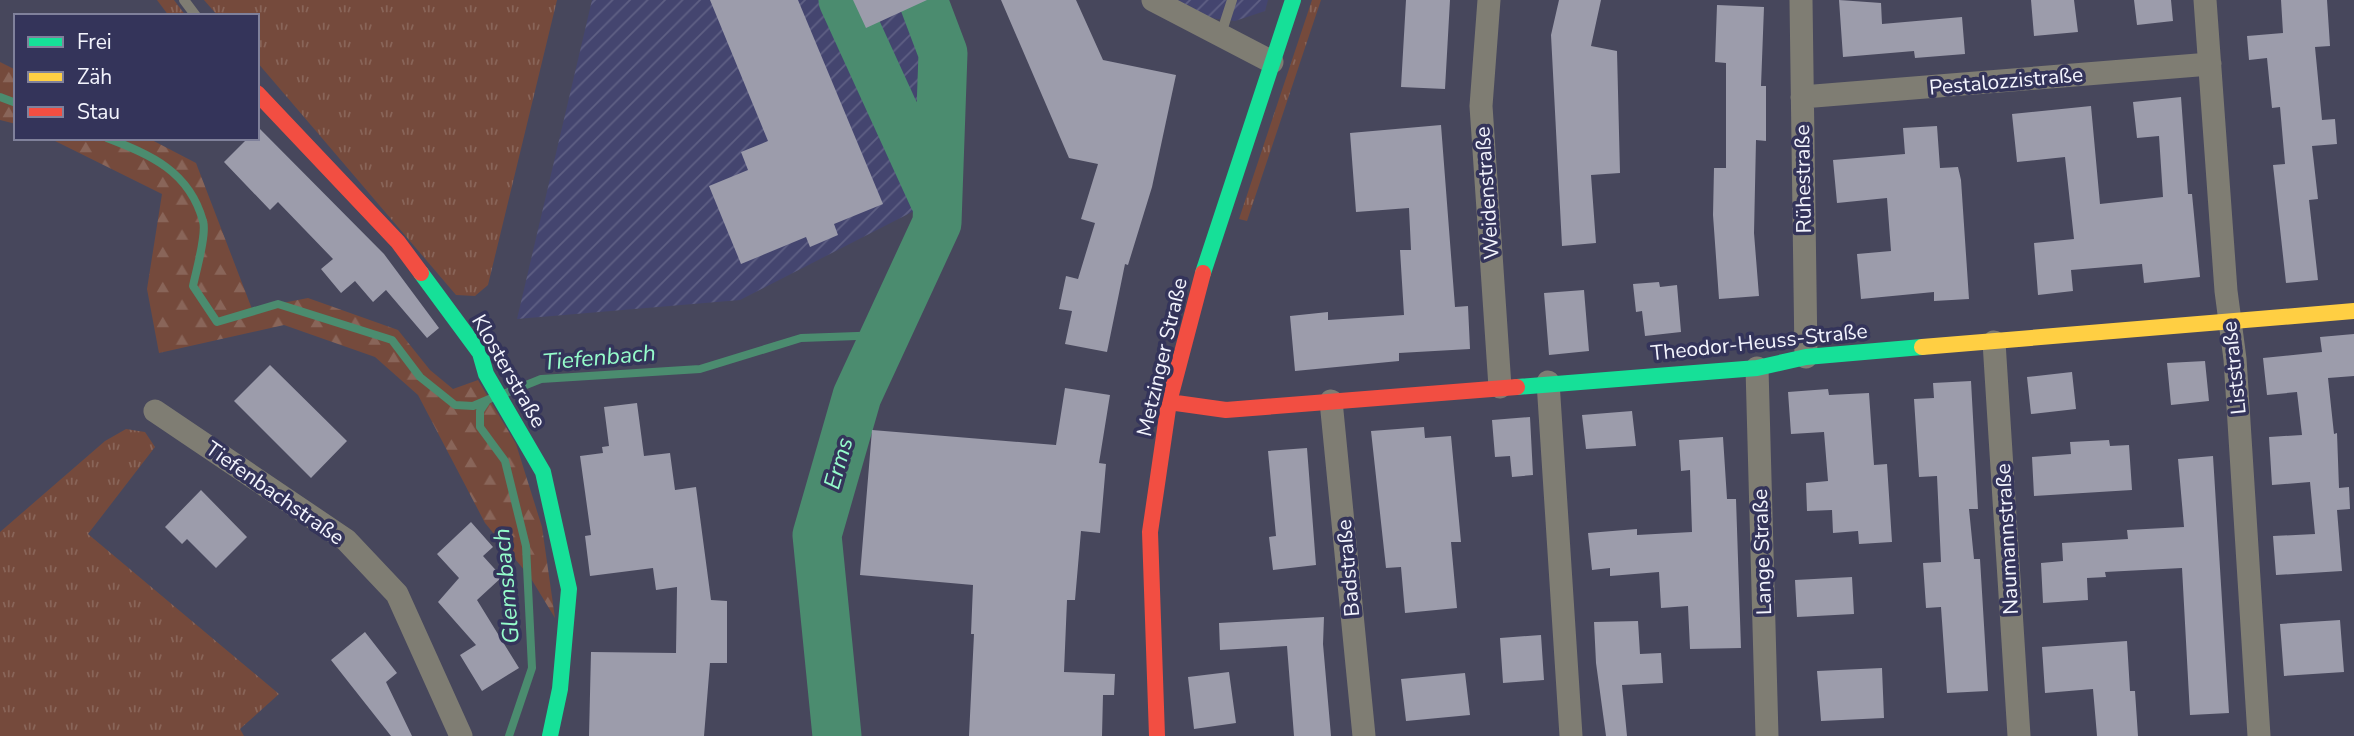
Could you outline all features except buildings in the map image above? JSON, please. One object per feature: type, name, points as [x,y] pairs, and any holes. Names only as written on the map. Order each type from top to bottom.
[{"type":"street","points":[[1153,0],[1272,62]]},
{"type":"street","name":"Metzinger Straße","points":[[1157,736],[1150,532],[1169,402],[1189,319],[1219,220],[1293,0]]},
{"type":"street","name":"Weidenstraße","points":[[1489,0],[1481,106],[1500,387]]},
{"type":"street","name":"Rühestraße","points":[[1801,0],[1806,358]]},
{"type":"street","name":"Liststraße","points":[[2205,0],[2246,505],[2259,736]]},
{"type":"street","name":"Pestalozzistraße","points":[[1802,97],[2210,64]]},
{"type":"street","name":"Klosterstraße","points":[[259,95],[398,242],[480,353],[486,374],[543,472],[569,589],[560,690],[550,736]]},
{"type":"street","name":"Theodor-Heuss-Straße","points":[[1169,402],[1226,410],[1548,382],[1757,368],[1806,358],[2354,311]]},
{"type":"street","name":"Naumannstraße","points":[[1994,342],[2019,736]]},
{"type":"street","name":"Lange Straße","points":[[1757,368],[1767,736]]},
{"type":"street","points":[[1548,382],[1571,736]]},
{"type":"street","name":"Badstraße","points":[[1331,401],[1364,736]]},
{"type":"street","name":"Tiefenbachstraße","points":[[155,411],[346,540],[397,594],[461,736]]},
{"type":"lane","points":[[1220,37],[1232,0]]},
{"type":"shaded area","points":[[592,0],[916,0],[926,22],[916,210],[740,300],[517,319]]},
{"type":"shaded area","points":[[1162,0],[1268,0],[1265,11],[1235,21],[1193,16]]},
{"type":"green space","points":[[157,0],[174,0],[184,14],[168,14]]},
{"type":"green space","points":[[204,0],[557,0],[488,285],[475,296],[456,295],[259,64],[259,14],[216,14]]},
{"type":"green space","points":[[1312,0],[1321,0],[1247,221],[1239,219]]},
{"type":"green space","points":[[0,62],[14,69],[14,124],[0,120]]},
{"type":"green space","points":[[53,140],[152,140],[196,163],[252,309],[308,298],[398,330],[430,370],[453,389],[478,380],[516,444],[542,527],[555,618],[530,577],[485,523],[418,395],[375,357],[284,325],[159,353],[147,289],[162,194]]},
{"type":"green space","points":[[126,429],[145,432],[155,447],[88,534],[279,694],[240,729],[244,736],[0,736],[0,532],[105,441]]},
{"type":"waterway","name":"Erms","points":[[843,0],[934,199]]},
{"type":"waterway","name":"Erms","points":[[837,736],[817,535],[857,396],[937,223],[943,53],[923,0]]},
{"type":"waterway","name":"Tiefenbach","points":[[0,97],[14,102]]},
{"type":"waterway","name":"Tiefenbach","points":[[112,140],[139,151],[166,167],[178,177],[197,204],[204,227],[193,286],[217,322],[278,304],[392,340],[420,377],[455,405],[473,406],[494,397]]},
{"type":"waterway","name":"Tiefenbach","points":[[506,393],[541,379],[700,369],[801,338],[885,335]]},
{"type":"waterway","name":"Glemsbach","points":[[486,402],[480,411],[480,427],[505,461],[526,546],[532,668],[509,736]]},
{"type":"traffic: fast","points":[[1203,273],[1293,0]]},
{"type":"traffic: fast","points":[[421,273],[480,353],[486,374],[543,472],[569,589],[560,689],[550,736]]},
{"type":"traffic: fast","points":[[1517,387],[1757,368],[1806,357],[1922,347]]},
{"type":"traffic: slow","points":[[1922,347],[2354,311]]},
{"type":"traffic: jam","points":[[259,95],[398,242],[421,273]]},
{"type":"traffic: jam","points":[[1157,736],[1150,532],[1169,402],[1203,273]]},
{"type":"traffic: jam","points":[[1169,402],[1226,410],[1517,387]]}]
